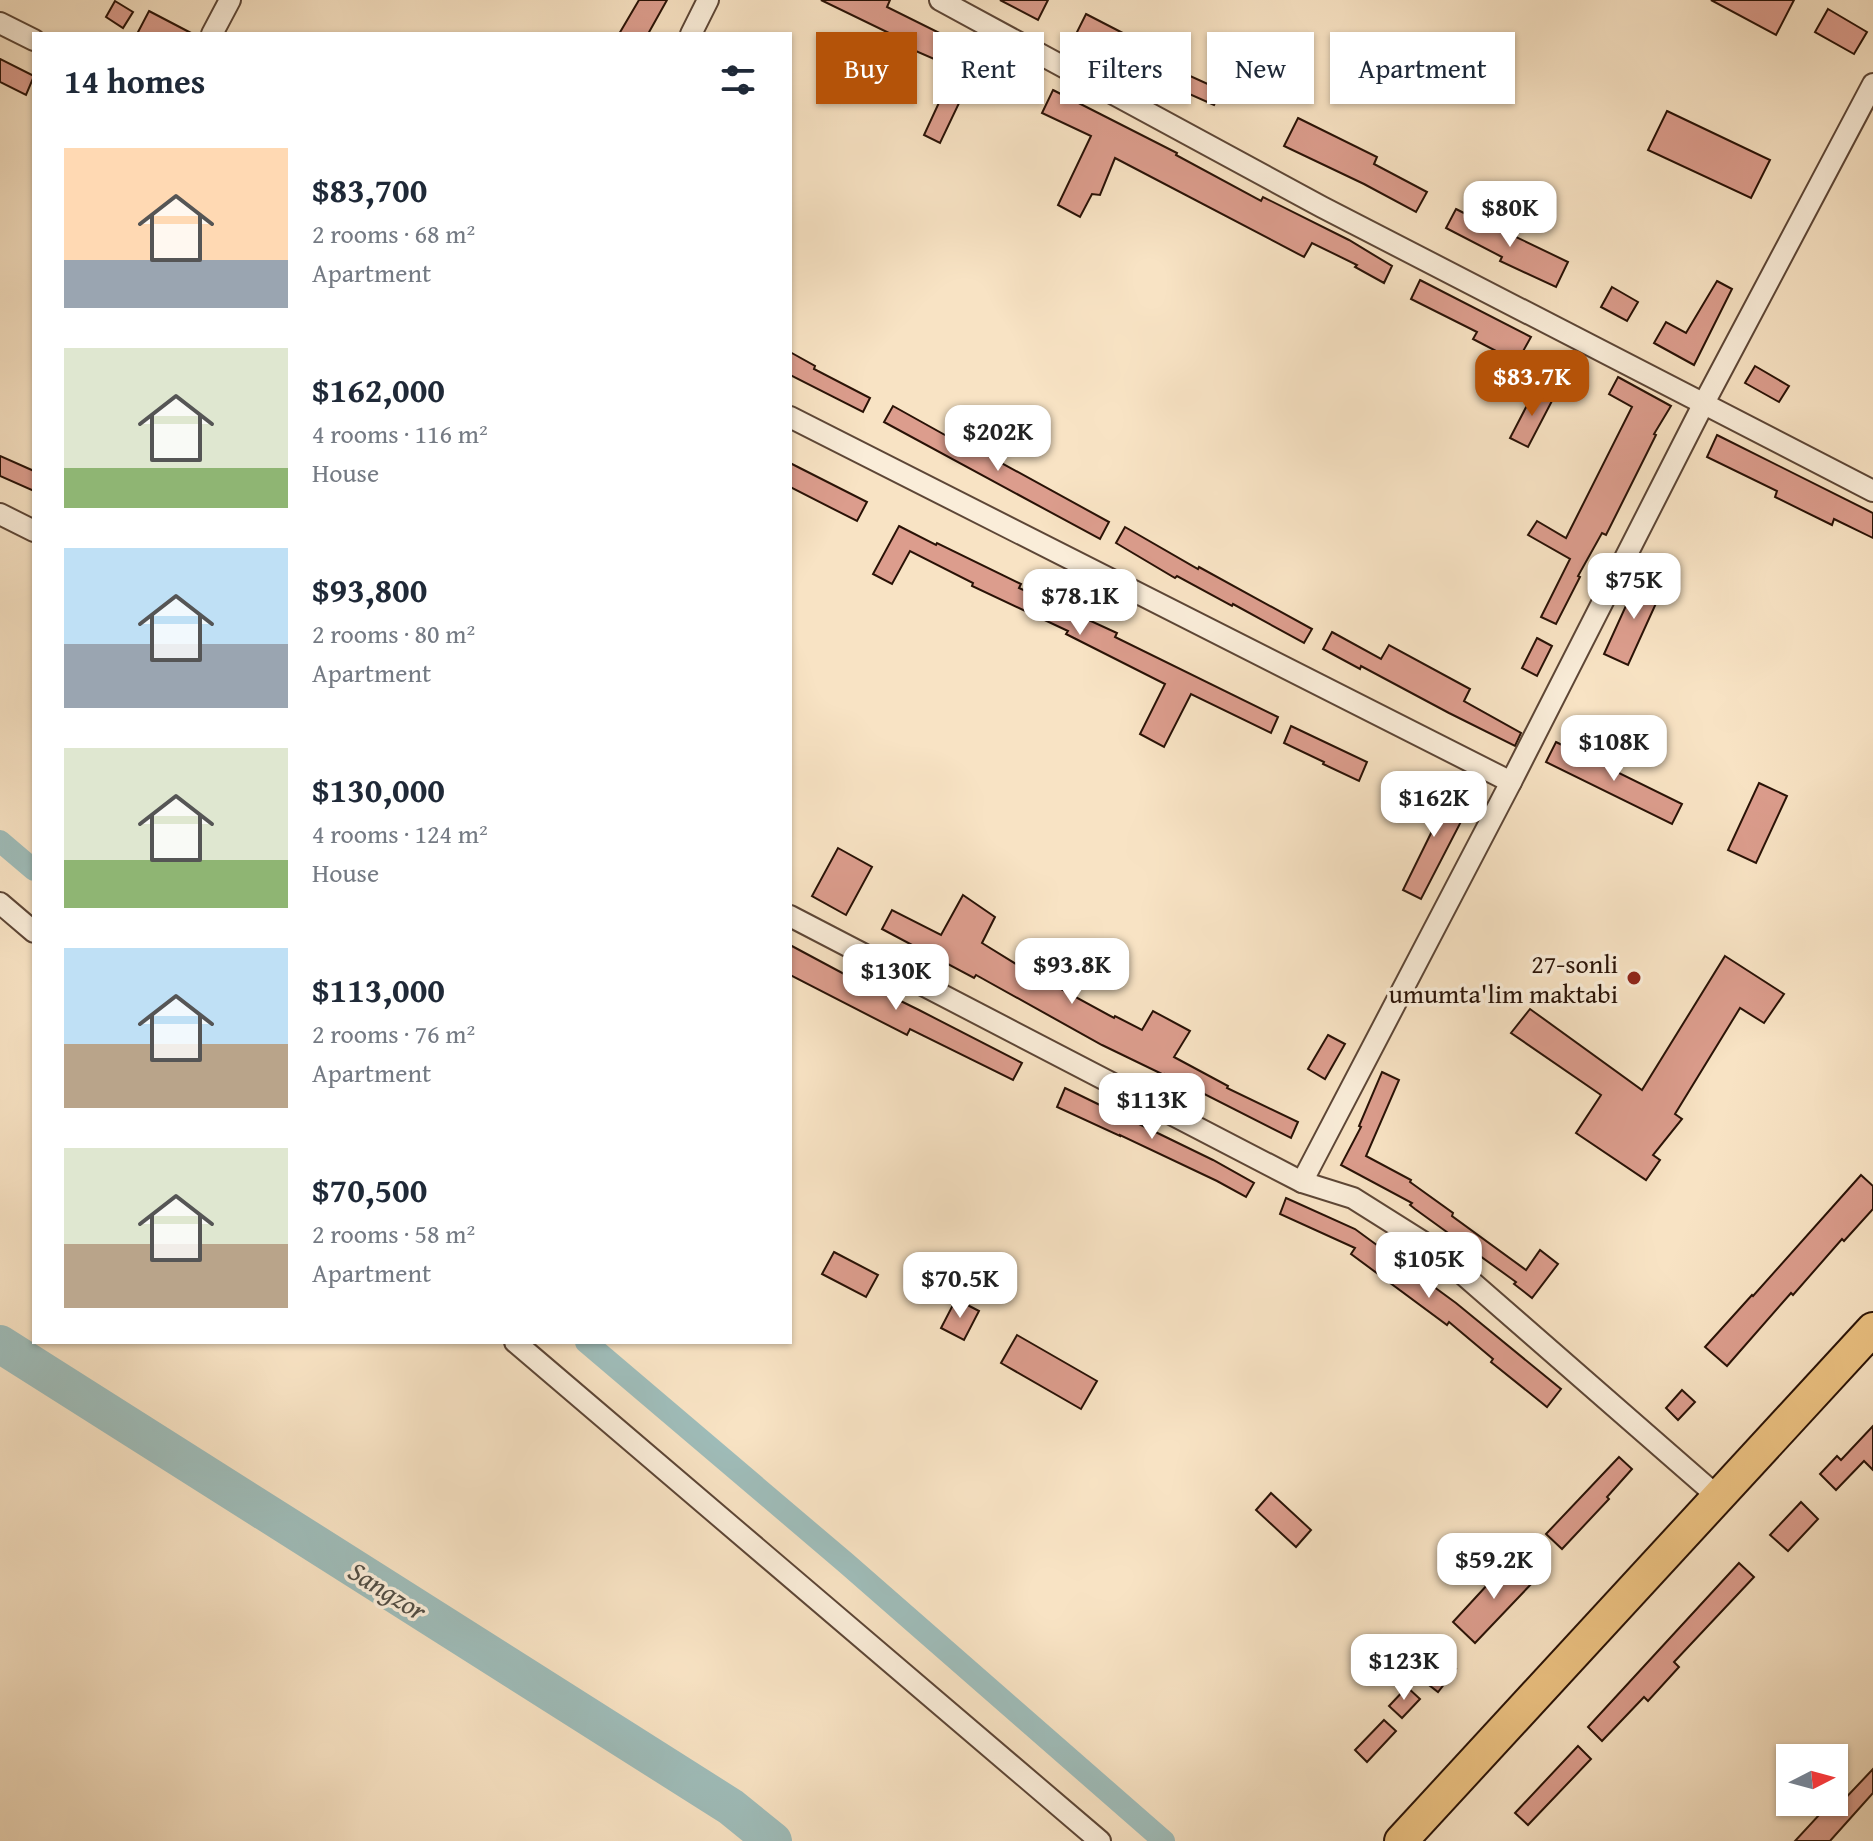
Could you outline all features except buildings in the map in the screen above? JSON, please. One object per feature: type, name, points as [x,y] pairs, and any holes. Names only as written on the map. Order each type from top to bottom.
[{"type":"main road","points":[[1401,1841],[1717,1496],[1869,1342]]},
{"type":"street","points":[[213,32],[230,0]]},
{"type":"street","points":[[692,32],[708,0]]},
{"type":"street","points":[[940,0],[1322,207],[1873,491]]},
{"type":"street","points":[[0,23],[32,39]]},
{"type":"street","points":[[1302,1182],[1704,403],[1873,84]]},
{"type":"street","points":[[792,418],[1511,782]]},
{"type":"street","points":[[0,514],[32,530]]},
{"type":"street","points":[[0,903],[32,930]]},
{"type":"street","points":[[792,917],[1302,1182],[1353,1198],[1434,1249],[1717,1496]]},
{"type":"street","points":[[517,1344],[1100,1841]]},
{"type":"waterway","points":[[0,841],[32,868]]},
{"type":"waterway","name":"Sangzor","points":[[0,1344],[731,1807],[773,1841]]},
{"type":"waterway","points":[[588,1344],[846,1563],[1164,1841]]},
{"type":"place","name":"27-sonli umumta'lim maktabi","points":[[1634,978]]}]
